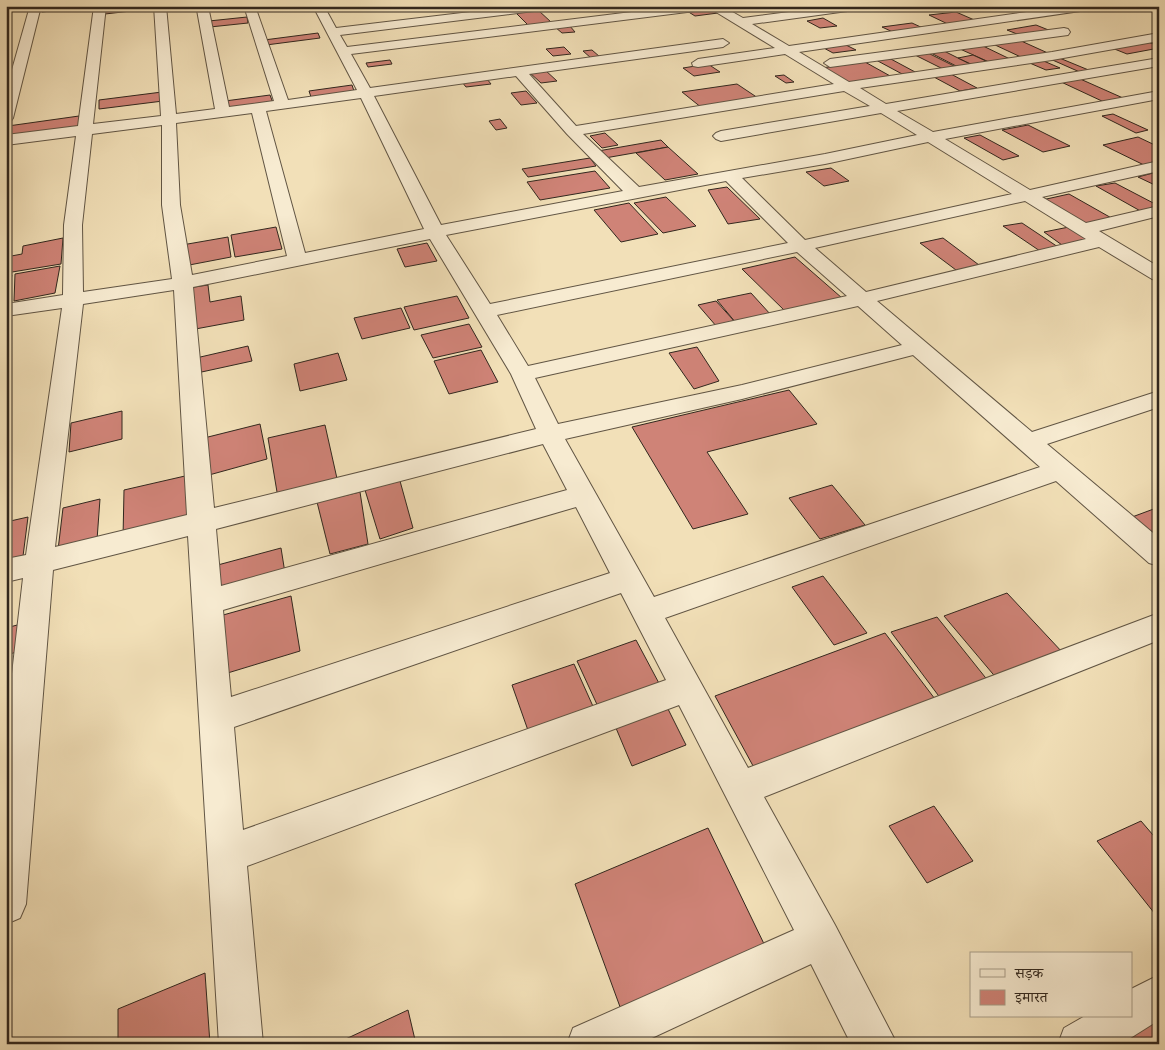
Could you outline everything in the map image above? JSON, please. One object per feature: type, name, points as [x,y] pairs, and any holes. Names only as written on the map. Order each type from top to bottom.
[{"type":"street","points":[[6,118],[36,6]]},
{"type":"street","points":[[6,904],[39,563],[73,299],[73,225],[100,6]]},
{"type":"street","points":[[160,6],[169,119],[171,205],[183,283],[241,1044]]},
{"type":"street","points":[[208,6],[203,10],[223,112]]},
{"type":"street","points":[[249,6],[282,104]]},
{"type":"street","points":[[318,6],[366,93],[435,232],[522,374],[550,434],[741,788],[875,1044]]},
{"type":"street","points":[[337,41],[412,18],[474,10],[550,6]]},
{"type":"street","points":[[337,41],[709,6]]},
{"type":"street","points":[[714,6],[884,107],[1102,241],[1154,268]]},
{"type":"street","points":[[741,22],[862,6]]},
{"type":"street","points":[[1002,6],[1102,47],[1154,65]]},
{"type":"street","points":[[682,66],[1094,6]]},
{"type":"street","points":[[814,65],[1064,32]]},
{"type":"street","points":[[766,37],[784,34]]},
{"type":"street","points":[[572,131],[1159,37]]},
{"type":"street","points":[[6,140],[520,72],[650,59],[723,43]]},
{"type":"street","points":[[721,136],[884,107],[1154,65]]},
{"type":"street","points":[[520,72],[572,131],[636,194]]},
{"type":"street","points":[[6,310],[183,283],[730,175],[825,159],[930,137],[1159,95]]},
{"type":"street","points":[[258,108],[297,259]]},
{"type":"street","points":[[783,126],[797,137]]},
{"type":"street","points":[[811,148],[825,159]]},
{"type":"street","points":[[483,312],[801,246],[1159,166]]},
{"type":"street","points":[[730,175],[801,246],[1030,441],[1159,555]]},
{"type":"street","points":[[1083,229],[1159,211]]},
{"type":"street","points":[[522,374],[790,316],[1102,241]]},
{"type":"street","points":[[6,571],[550,434],[742,392],[919,347]]},
{"type":"street","points":[[1030,441],[1159,398]]},
{"type":"street","points":[[645,612],[1061,469]]},
{"type":"street","points":[[206,602],[583,495]]},
{"type":"street","points":[[215,718],[628,579]]},
{"type":"street","points":[[741,788],[1159,626]]},
{"type":"street","points":[[226,855],[687,687]]},
{"type":"street","points":[[589,1044],[821,939]]},
{"type":"street","points":[[1132,1012],[1159,996]]},
{"type":"street","points":[[1080,1044],[1123,1018]]},
{"type":"building","points":[[67,6],[94,6],[42,12],[43,9]]},
{"type":"building","points":[[131,6],[131,11],[105,14],[106,8]]},
{"type":"building","points":[[709,8],[718,13],[695,16],[687,11]]},
{"type":"building","points":[[538,10],[551,22],[529,26],[515,12]]},
{"type":"building","points":[[956,12],[979,22],[952,26],[929,15]]},
{"type":"building","points":[[247,17],[248,23],[210,27],[209,21]]},
{"type":"building","points":[[823,18],[837,26],[820,28],[807,21]]},
{"type":"building","points":[[912,23],[925,29],[895,33],[882,27]]},
{"type":"building","points":[[569,25],[575,32],[562,33],[555,27]]},
{"type":"building","points":[[1036,25],[1051,31],[1022,36],[1007,30]]},
{"type":"building","points":[[318,33],[320,38],[266,45],[264,40]]},
{"type":"building","points":[[1019,40],[1050,54],[1023,58],[993,44]]},
{"type":"building","points":[[1148,42],[1159,46],[1159,48],[1127,54],[1112,48]]},
{"type":"building","points":[[844,44],[856,50],[833,53],[822,47]]},
{"type":"building","points":[[981,45],[1010,59],[989,62],[960,49]]},
{"type":"building","points":[[564,47],[571,54],[553,56],[546,49]]},
{"type":"building","points":[[592,50],[600,57],[591,58],[583,51]]},
{"type":"building","points":[[944,51],[972,65],[958,67],[931,53]]},
{"type":"building","points":[[928,53],[956,67],[943,69],[915,55]]},
{"type":"building","points":[[973,55],[988,62],[973,65],[958,58]]},
{"type":"building","points":[[1057,57],[1091,71],[1082,73],[1048,58]]},
{"type":"building","points":[[889,58],[917,73],[904,75],[876,60]]},
{"type":"building","points":[[1039,59],[1060,68],[1046,70],[1025,61]]},
{"type":"building","points":[[390,60],[392,64],[368,67],[366,63]]},
{"type":"building","points":[[865,62],[892,77],[847,84],[821,68]]},
{"type":"building","points":[[708,64],[720,72],[694,76],[683,68]]},
{"type":"building","points":[[545,70],[557,81],[541,83],[529,72]]},
{"type":"building","points":[[949,73],[977,88],[960,91],[932,76]]},
{"type":"building","points":[[784,75],[794,82],[786,83],[775,76]]},
{"type":"building","points":[[1078,78],[1123,98],[1104,102],[1059,81]]},
{"type":"building","points":[[487,79],[491,84],[466,87],[462,82]]},
{"type":"building","points":[[737,84],[758,98],[702,108],[682,92]]},
{"type":"building","points":[[352,85],[354,91],[311,97],[309,91]]},
{"type":"building","points":[[526,91],[537,103],[521,105],[511,93]]},
{"type":"building","points":[[162,92],[163,101],[99,109],[99,100]]},
{"type":"building","points":[[270,95],[273,103],[227,109],[225,101]]},
{"type":"building","points":[[1113,114],[1148,130],[1136,133],[1102,116]]},
{"type":"building","points":[[79,116],[79,128],[6,139],[8,126]]},
{"type":"building","points":[[500,119],[507,128],[496,130],[489,121]]},
{"type":"building","points":[[1028,125],[1070,146],[1043,152],[1002,130]]},
{"type":"building","points":[[605,133],[618,145],[602,148],[590,136]]},
{"type":"building","points":[[980,135],[1019,156],[1003,160],[964,138]]},
{"type":"building","points":[[1138,137],[1159,147],[1159,164],[1146,166],[1103,145]]},
{"type":"building","points":[[661,140],[668,147],[605,158],[598,151]]},
{"type":"building","points":[[668,147],[698,174],[665,180],[636,153]]},
{"type":"building","points":[[590,158],[596,166],[528,177],[522,169]]},
{"type":"building","points":[[831,168],[849,181],[824,186],[806,172]]},
{"type":"building","points":[[595,171],[610,188],[540,200],[527,182]]},
{"type":"building","points":[[1159,173],[1159,187],[1138,177]]},
{"type":"building","points":[[1115,183],[1159,206],[1144,213],[1096,186]]},
{"type":"building","points":[[727,187],[760,219],[728,224],[708,190]]},
{"type":"building","points":[[1069,194],[1115,220],[1087,227],[1042,200]]},
{"type":"building","points":[[666,197],[696,226],[663,233],[634,203]]},
{"type":"building","points":[[629,203],[658,234],[621,242],[594,210]]},
{"type":"building","points":[[1022,223],[1058,247],[1040,251],[1003,226]]},
{"type":"building","points":[[1074,226],[1093,239],[1062,245],[1044,232]]},
{"type":"building","points":[[276,227],[282,249],[235,257],[231,235]]},
{"type":"building","points":[[228,237],[231,257],[184,266],[182,245]]},
{"type":"building","points":[[63,238],[61,264],[6,273],[6,257],[22,254],[23,246]]},
{"type":"building","points":[[943,238],[983,268],[960,273],[920,243]]},
{"type":"building","points":[[427,243],[437,261],[405,267],[397,249]]},
{"type":"building","points":[[795,257],[842,298],[786,312],[742,269]]},
{"type":"building","points":[[60,266],[55,293],[14,301],[15,274]]},
{"type":"building","points":[[12,275],[6,302],[6,276]]},
{"type":"building","points":[[208,285],[210,302],[241,296],[244,320],[190,330],[188,288]]},
{"type":"building","points":[[751,293],[771,315],[736,323],[717,300]]},
{"type":"building","points":[[457,296],[469,318],[414,330],[404,307]]},
{"type":"building","points":[[716,301],[735,322],[717,327],[698,305]]},
{"type":"building","points":[[401,308],[410,328],[362,339],[354,318]]},
{"type":"building","points":[[469,324],[482,347],[433,358],[421,335]]},
{"type":"building","points":[[248,346],[252,361],[197,373],[196,358]]},
{"type":"building","points":[[697,347],[719,381],[694,389],[669,353]]},
{"type":"building","points":[[481,350],[498,382],[449,394],[434,361]]},
{"type":"building","points":[[338,353],[347,380],[300,391],[294,364]]},
{"type":"building","points":[[789,390],[817,424],[707,452],[748,514],[693,529],[632,427]]},
{"type":"building","points":[[122,411],[122,439],[69,452],[71,423]]},
{"type":"building","points":[[260,424],[267,459],[209,475],[204,438]]},
{"type":"building","points":[[325,425],[338,483],[278,498],[268,438]]},
{"type":"building","points":[[185,476],[188,521],[123,538],[124,490]]},
{"type":"building","points":[[400,481],[413,528],[380,539],[365,490]]},
{"type":"building","points":[[832,485],[865,525],[820,539],[789,498]]},
{"type":"building","points":[[360,492],[368,544],[330,554],[317,502]]},
{"type":"building","points":[[100,499],[97,540],[58,550],[63,508]]},
{"type":"building","points":[[1159,507],[1159,549],[1124,520]]},
{"type":"building","points":[[28,517],[22,564],[6,568],[6,522]]},
{"type":"building","points":[[281,548],[285,573],[217,592],[214,566]]},
{"type":"building","points":[[823,576],[867,633],[834,645],[792,587]]},
{"type":"building","points":[[1007,593],[1063,653],[998,680],[944,616]]},
{"type":"building","points":[[291,596],[300,651],[221,675],[216,617]]},
{"type":"building","points":[[937,617],[989,682],[941,699],[891,632]]},
{"type":"building","points":[[21,624],[17,652],[6,655],[6,628]]},
{"type":"building","points":[[885,633],[938,703],[758,775],[715,696]]},
{"type":"building","points":[[636,640],[661,687],[600,711],[577,661]]},
{"type":"building","points":[[574,664],[596,713],[530,736],[512,685]]},
{"type":"building","points":[[665,703],[686,745],[632,766],[613,721]]},
{"type":"building","points":[[934,806],[973,861],[927,883],[889,826]]},
{"type":"building","points":[[1141,821],[1159,842],[1159,919],[1097,841]]},
{"type":"building","points":[[708,828],[766,948],[623,1015],[575,884]]},
{"type":"building","points":[[205,973],[210,1044],[118,1044],[118,1009]]},
{"type":"building","points":[[408,1010],[416,1044],[335,1044]]},
{"type":"building","points":[[1159,1019],[1159,1044],[1113,1044]]}]
